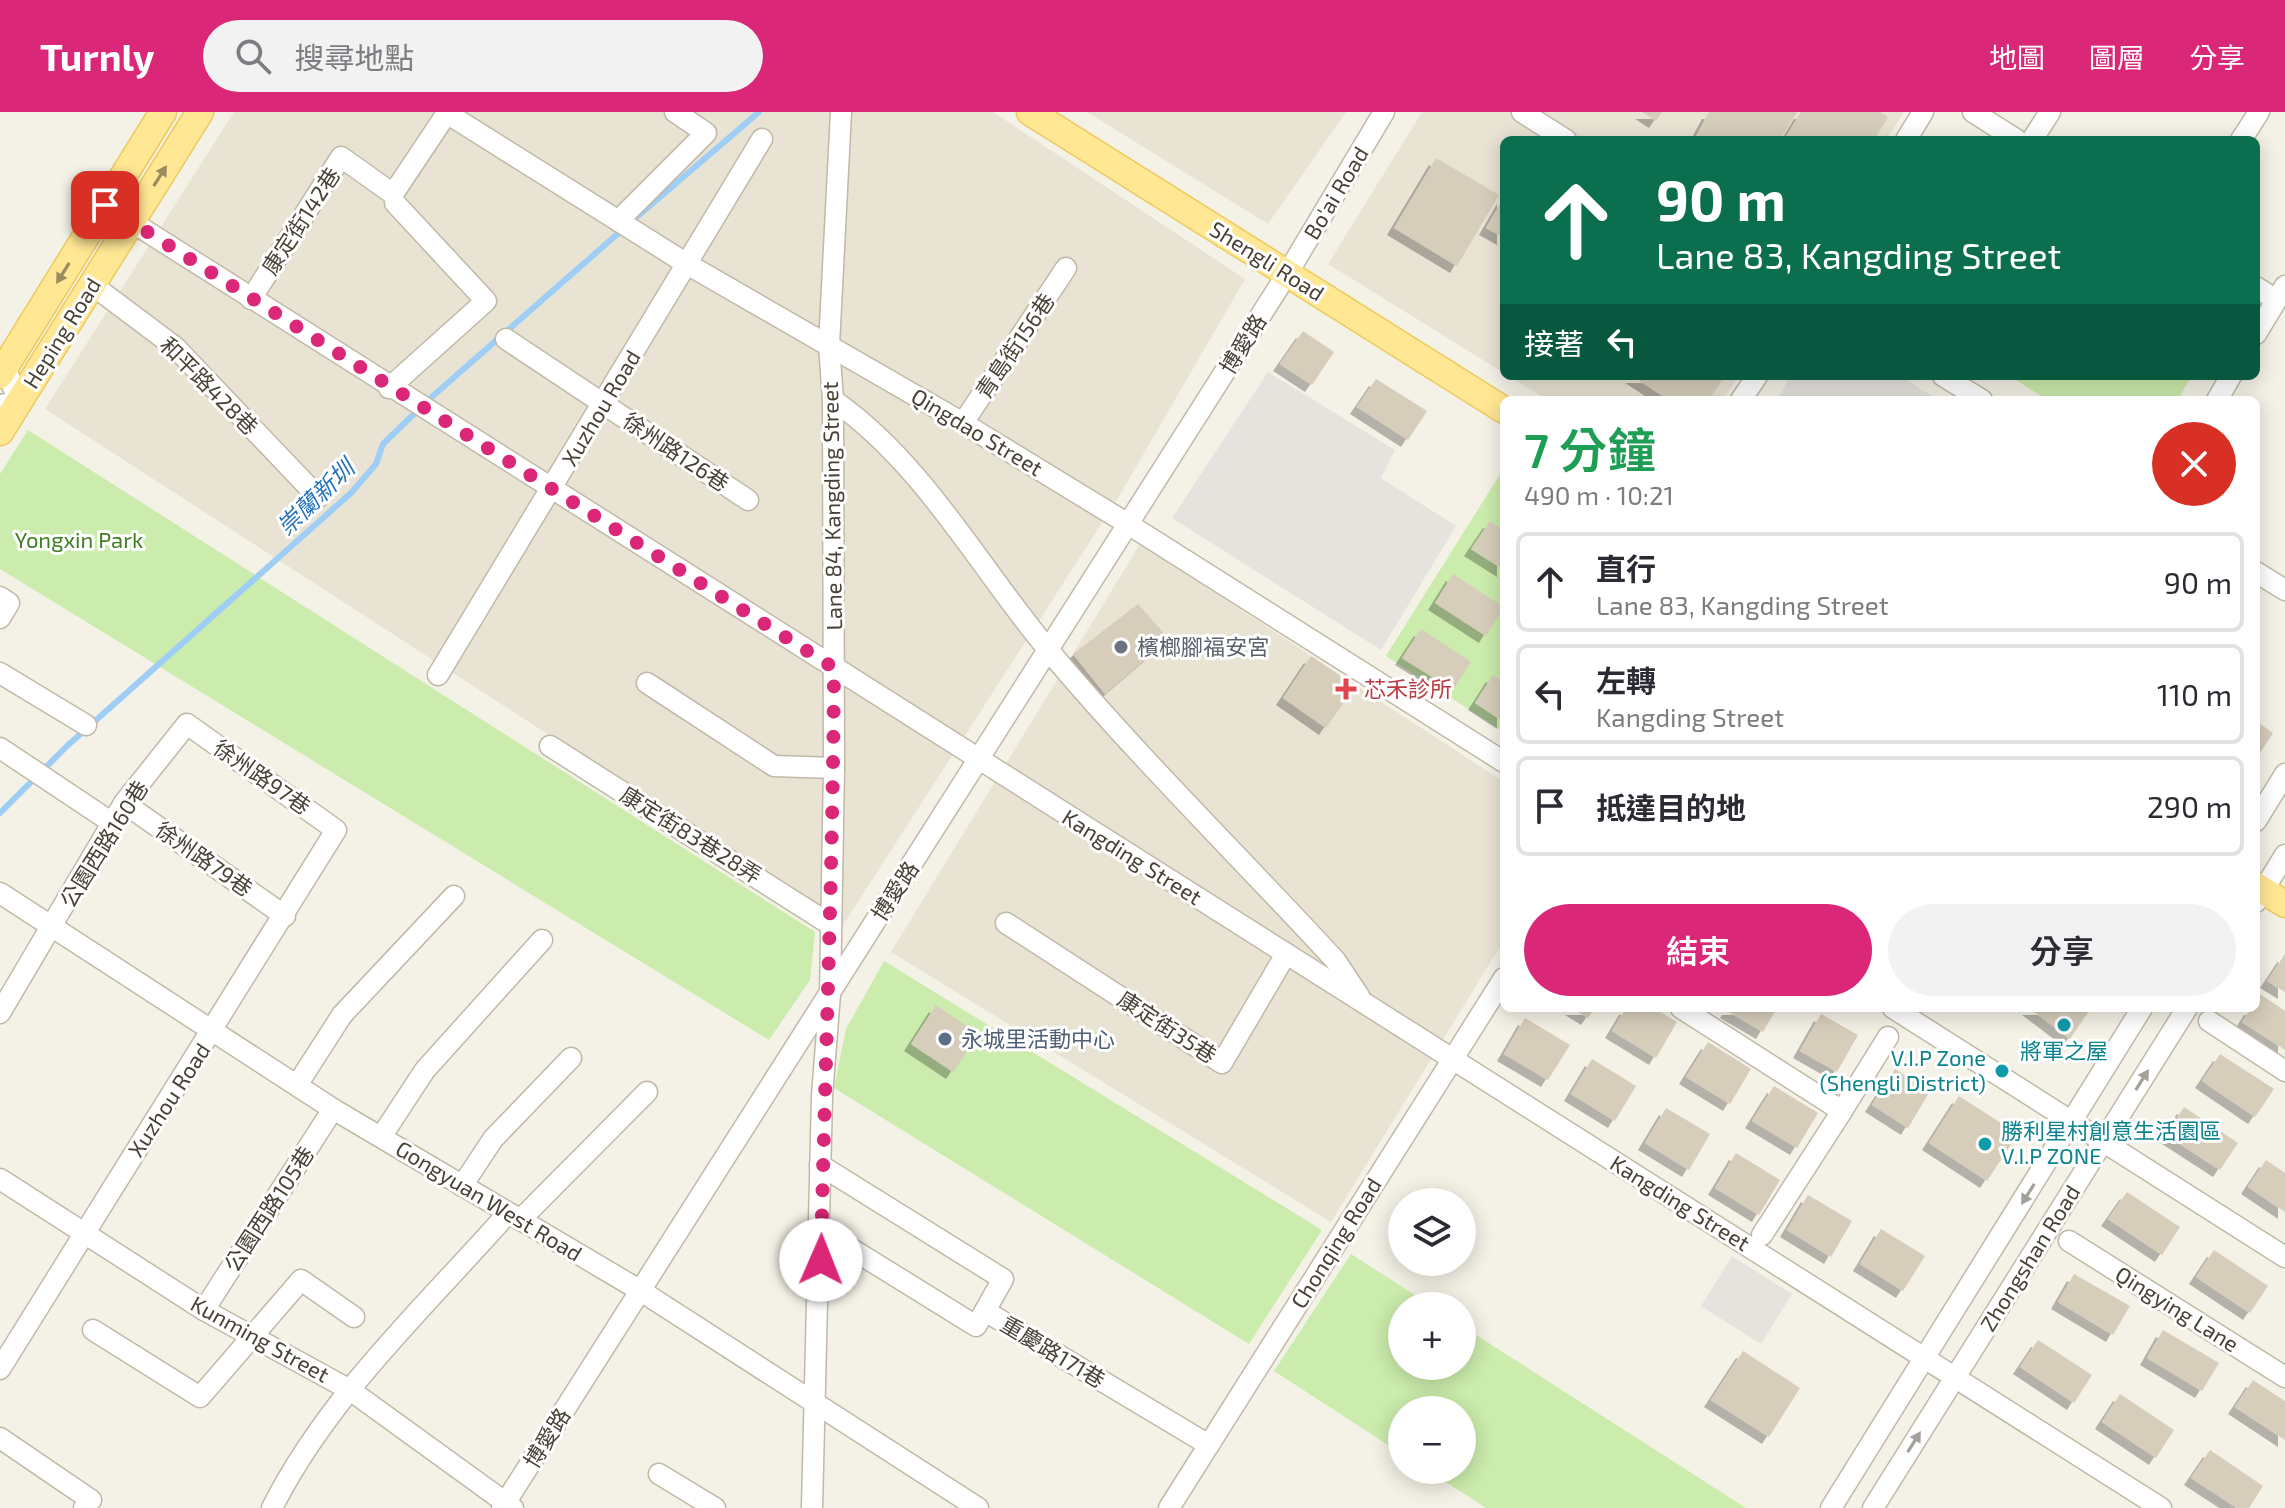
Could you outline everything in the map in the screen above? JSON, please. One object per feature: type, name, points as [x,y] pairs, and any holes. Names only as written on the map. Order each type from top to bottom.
[{"type":"main road","name":"Heping Road","points":[[3,371],[163,112]]},
{"type":"main road","name":"Heping Road","points":[[0,432],[9,404],[132,222],[200,112]]},
{"type":"main road","name":"Shengli Road","points":[[1030,112],[1500,407]]},
{"type":"street","points":[[626,226],[706,133],[675,112]]},
{"type":"street","points":[[829,345],[841,112]]},
{"type":"street","name":"Bo'ai Road","points":[[1287,274],[1384,112]]},
{"type":"street","points":[[1522,112],[1560,136]]},
{"type":"street","points":[[1908,136],[1923,112]]},
{"type":"street","points":[[1973,112],[2011,136]]},
{"type":"street","points":[[2035,136],[2050,112]]},
{"type":"street","points":[[2244,136],[2259,112]]},
{"type":"street","name":"Qingdao Street","points":[[446,113],[687,264],[963,423],[1128,524],[1500,759]]},
{"type":"street","name":"康定街142巷","points":[[251,299],[341,157],[393,194],[446,113]]},
{"type":"street","name":"Xuzhou Road","points":[[438,675],[762,139]]},
{"type":"street","points":[[389,388],[486,301],[395,203]]},
{"type":"street","name":"Kangding Street","points":[[105,205],[389,388],[2161,1508]]},
{"type":"street","name":"青島街156巷","points":[[963,423],[1066,268]]},
{"type":"street","name":"博愛路","points":[[507,1507],[1287,274]]},
{"type":"street","name":"和平路428巷","points":[[91,284],[175,347],[318,497]]},
{"type":"street","points":[[2260,288],[2281,293],[2260,327]]},
{"type":"street","name":"徐州路126巷","points":[[506,339],[748,500]]},
{"type":"street","name":"Lane 84, Kangding Street","points":[[812,1508],[821,1230],[820,1165],[830,994],[834,768],[833,400],[829,345]]},
{"type":"street","points":[[3,371],[9,404]]},
{"type":"street","points":[[1950,380],[1976,396]]},
{"type":"street","points":[[833,400],[891,448],[1048,650],[1133,748],[1335,960],[1363,1003]]},
{"type":"street","points":[[2260,574],[2285,590]]},
{"type":"street","points":[[0,673],[86,725]]},
{"type":"street","points":[[647,683],[774,766],[834,768]]},
{"type":"street","name":"公園西路160巷","points":[[0,1013],[124,803],[187,724]]},
{"type":"street","name":"徐州路97巷","points":[[187,724],[336,830]]},
{"type":"street","name":"康定街83巷28弄","points":[[550,746],[831,925]]},
{"type":"street","points":[[0,748],[114,824]]},
{"type":"street","points":[[2260,815],[2285,774]]},
{"type":"street","name":"徐州路79巷","points":[[124,803],[285,916]]},
{"type":"street","name":"Xuzhou Road","points":[[0,1369],[336,830]]},
{"type":"street","points":[[2265,895],[2285,855]]},
{"type":"street","name":"Gongyuan West Road","points":[[0,893],[333,1109],[641,1291],[978,1508]]},
{"type":"street","points":[[297,1085],[342,1015],[454,896]]},
{"type":"street","name":"康定街35巷","points":[[1006,923],[1222,1063],[1286,954]]},
{"type":"street","points":[[381,1137],[425,1070],[542,940]]},
{"type":"street","name":"Chonqing Road","points":[[1169,1508],[1500,984]]},
{"type":"street","points":[[1687,1012],[1842,1111]]},
{"type":"street","points":[[1899,1012],[2285,1257]]},
{"type":"street","name":"Zhongshan Road","points":[[1831,1508],[2140,1012]]},
{"type":"street","name":"Zhongshan Road","points":[[1873,1508],[2184,1012]]},
{"type":"street","points":[[2209,1021],[2285,1071]]},
{"type":"street","points":[[1762,1235],[1888,1037]]},
{"type":"street","points":[[462,1186],[493,1139],[571,1058]]},
{"type":"street","points":[[272,1508],[290,1472],[350,1390],[514,1216],[647,1092]]},
{"type":"street","name":"公園西路105巷","points":[[204,1310],[333,1109]]},
{"type":"street","points":[[820,1165],[1003,1279],[985,1311]]},
{"type":"street","name":"Kunming Street","points":[[0,1179],[204,1310],[350,1390],[507,1507]]},
{"type":"street","name":"重慶路171巷","points":[[821,1230],[976,1326],[985,1311],[1209,1445]]},
{"type":"street","name":"Qingying Lane","points":[[2069,1241],[2285,1377]]},
{"type":"street","points":[[93,1330],[200,1397],[301,1280],[354,1317]]},
{"type":"street","points":[[0,1438],[88,1504]]},
{"type":"street","points":[[659,1474],[715,1508]]},
{"type":"shaded area","points":[[234,112],[993,112],[1245,279],[1118,498],[843,925],[45,409]]},
{"type":"shaded area","points":[[1087,112],[1346,112],[1268,224]]},
{"type":"shaded area","points":[[1422,112],[1904,112],[1889,136],[1500,136],[1500,371],[1328,264]]},
{"type":"shaded area","points":[[1268,372],[1395,450],[1381,478],[1456,526],[1381,650],[1172,518]]},
{"type":"shaded area","points":[[1515,380],[1736,380],[1726,396],[1541,396]]},
{"type":"shaded area","points":[[1788,380],[1907,380],[1932,396],[1778,396]]},
{"type":"shaded area","points":[[1140,544],[1500,779],[1500,947],[1331,1222],[891,952]]},
{"type":"shaded area","points":[[1732,1256],[1792,1294],[1761,1344],[1701,1306]]},
{"type":"green space","points":[[2016,380],[2190,380],[2180,396],[2041,396]]},
{"type":"green space","name":"Yongxin Park","points":[[28,430],[815,932],[810,980],[769,1040],[0,569],[0,474]]},
{"type":"green space","points":[[1500,474],[1500,729],[1386,656]]},
{"type":"green space","points":[[884,961],[1322,1230],[1249,1344],[834,1088],[846,1029]]},
{"type":"green space","points":[[1351,1254],[1410,1292],[1388,1292],[1388,1380],[1476,1380],[1476,1335],[1746,1508],[1486,1508],[1449,1484],[1476,1484],[1476,1396],[1388,1396],[1388,1445],[1274,1371]]},
{"type":"building","points":[[1642,112],[1662,112],[1656,121]]},
{"type":"building","points":[[1709,112],[1797,112],[1782,136],[1696,136]]},
{"type":"building","points":[[1801,112],[1880,112],[1888,117],[1876,136],[1786,136]]},
{"type":"building","points":[[1436,158],[1499,195],[1457,266],[1394,228]]},
{"type":"building","points":[[1500,204],[1500,236],[1486,228]]},
{"type":"building","points":[[1303,331],[1334,352],[1312,385],[1280,364]]},
{"type":"building","points":[[1376,379],[1427,411],[1408,440],[1357,407]]},
{"type":"building","points":[[1638,380],[1722,380],[1712,396],[1663,396]]},
{"type":"building","points":[[1490,521],[1500,527],[1500,567],[1471,549]]},
{"type":"building","points":[[1453,574],[1500,604],[1500,613],[1486,636],[1435,603]]},
{"type":"building","name":"檳榔腳福安宮","points":[[1138,604],[1169,639],[1105,694],[1073,654]]},
{"type":"building","points":[[1421,629],[1471,662],[1453,690],[1402,658]]},
{"type":"building","points":[[1311,656],[1355,686],[1326,728],[1283,698]]},
{"type":"building","points":[[1493,675],[1500,679],[1500,719],[1475,703]]},
{"type":"building","points":[[2260,724],[2273,733],[2260,753]]},
{"type":"building","points":[[2285,954],[2285,992],[2267,981]]},
{"type":"building","points":[[2260,994],[2285,1011],[2285,1050],[2242,1022],[2248,1012],[2260,1012]]},
{"type":"building","name":"永城里活動中心","points":[[936,1005],[979,1034],[953,1072],[911,1044]]},
{"type":"building","points":[[1578,1012],[1592,1012],[1588,1018]]},
{"type":"building","points":[[1624,1012],[1661,1012],[1677,1022],[1656,1058],[1612,1031]]},
{"type":"building","points":[[1729,1012],[1775,1012],[1763,1032]]},
{"type":"building","name":"將軍之屋","points":[[2034,1012],[2088,1012],[2070,1039]]},
{"type":"building","points":[[1821,1014],[1858,1035],[1837,1072],[1800,1051]]},
{"type":"building","points":[[1525,1018],[1570,1045],[1548,1080],[1504,1054]]},
{"type":"building","points":[[1708,1042],[1751,1069],[1730,1104],[1686,1077]]},
{"type":"building","points":[[2220,1054],[2274,1089],[2255,1117],[2202,1081]]},
{"type":"building","points":[[1592,1059],[1636,1086],[1615,1121],[1571,1094]]},
{"type":"building","points":[[1895,1069],[1930,1091],[1908,1128],[1872,1105]]},
{"type":"building","points":[[1774,1086],[1818,1113],[1797,1148],[1752,1121]]},
{"type":"building","points":[[1959,1096],[2018,1134],[1987,1181],[1929,1143]]},
{"type":"building","points":[[2184,1107],[2238,1143],[2220,1170],[2166,1135]]},
{"type":"building","points":[[1666,1108],[1710,1134],[1689,1170],[1645,1143]]},
{"type":"building","points":[[1736,1153],[1780,1180],[1759,1215],[1715,1188]]},
{"type":"building","points":[[2266,1160],[2285,1173],[2285,1212],[2248,1187]]},
{"type":"building","points":[[2127,1192],[2180,1227],[2162,1255],[2108,1219]]},
{"type":"building","points":[[1808,1195],[1852,1221],[1831,1257],[1787,1230]]},
{"type":"building","points":[[1881,1229],[1925,1256],[1903,1291],[1860,1264]]},
{"type":"building","points":[[2214,1250],[2268,1286],[2250,1313],[2196,1277]]},
{"type":"building","points":[[2074,1274],[2130,1306],[2113,1335],[2058,1302]]},
{"type":"building","points":[[2163,1330],[2219,1363],[2202,1391],[2147,1358]]},
{"type":"building","points":[[2038,1340],[2092,1375],[2074,1403],[2020,1367]]},
{"type":"building","points":[[1743,1351],[1800,1388],[1769,1437],[1711,1400]]},
{"type":"building","points":[[2253,1380],[2285,1401],[2285,1440],[2235,1407]]},
{"type":"building","points":[[2120,1394],[2174,1430],[2156,1458],[2102,1422]]},
{"type":"building","points":[[2210,1450],[2263,1486],[2249,1508],[2237,1508],[2191,1478]]},
{"type":"waterway","name":"崇蘭新圳","points":[[631,222],[759,112]]},
{"type":"waterway","name":"崇蘭新圳","points":[[426,402],[622,230]]},
{"type":"waterway","name":"崇蘭新圳","points":[[0,813],[67,746],[351,493],[376,464],[383,444],[418,410]]},
{"type":"place","name":"檳榔腳福安宮","points":[[1121,647]]},
{"type":"place","name":"芯禾診所","points":[[1346,689]]},
{"type":"place","name":"將軍之屋","points":[[2064,1025]]},
{"type":"place","name":"永城里活動中心","points":[[945,1039]]},
{"type":"place","name":"V.I.P Zone (Shengli District)","points":[[2002,1071]]},
{"type":"place","name":"勝利星村創意生活園區 V.I.P ZONE","points":[[1985,1144]]},
{"type":"route","points":[[105,205],[834,668],[830,994],[822,1096],[821,1260]]}]
